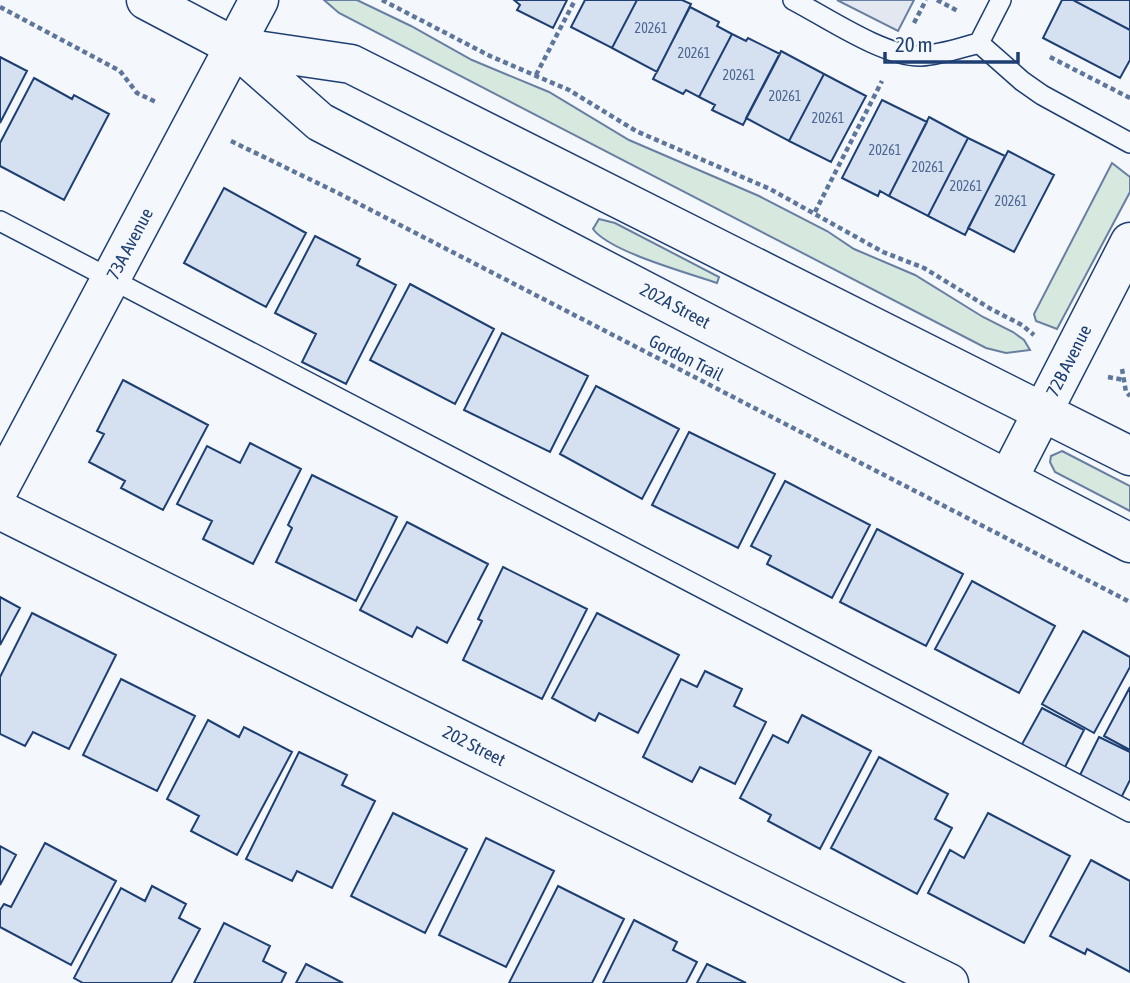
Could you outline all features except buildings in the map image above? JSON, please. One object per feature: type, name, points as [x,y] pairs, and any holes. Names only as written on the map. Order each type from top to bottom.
[{"type":"main road","name":"202A Street","points":[[146,0],[235,47],[320,122],[1130,542]]},
{"type":"main road","name":"73A Avenue","points":[[0,487],[259,0]]},
{"type":"main road","name":"202A Street","points":[[235,47],[351,64],[1130,456]]},
{"type":"main road","name":"72B Avenue","points":[[1007,479],[1130,242]]},
{"type":"main road","name":"202 Street","points":[[0,510],[949,983]]},
{"type":"lane","points":[[793,0],[873,43],[898,53],[919,56],[979,43],[1001,0]]},
{"type":"lane","points":[[979,43],[1042,95],[1130,143]]},
{"type":"lane","points":[[0,221],[1130,812]]},
{"type":"path","points":[[383,0],[479,51],[569,90],[636,131],[770,189],[883,252],[924,268],[1022,325],[1043,343]]},
{"type":"path","points":[[536,75],[575,0]]},
{"type":"path","points":[[909,33],[926,0]]},
{"type":"path","points":[[937,0],[965,14]]},
{"type":"path","points":[[0,8],[120,71],[137,93]]},
{"type":"path","points":[[1045,55],[1130,98]]},
{"type":"path","points":[[815,212],[887,71]]},
{"type":"path","name":"Gordon Trail","points":[[228,140],[338,192],[1130,602]]},
{"type":"path","points":[[1122,369],[1126,391],[1130,396]]},
{"type":"path","points":[[1100,376],[1124,380]]},
{"type":"shaded area","points":[[324,0],[357,0],[472,60],[549,92],[629,140],[759,196],[827,231],[854,249],[915,275],[983,317],[1013,332],[1024,340],[1030,350],[1006,353],[986,348],[339,13]]},
{"type":"shaded area","points":[[837,0],[914,0],[898,31]]},
{"type":"shaded area","points":[[1112,163],[1130,177],[1130,192],[1057,329],[1036,321],[1034,314]]},
{"type":"shaded area","points":[[599,219],[615,223],[719,277],[717,283],[650,261],[615,246],[593,229]]},
{"type":"shaded area","points":[[1062,451],[1130,486],[1130,511],[1055,472],[1050,462],[1051,456]]}]
